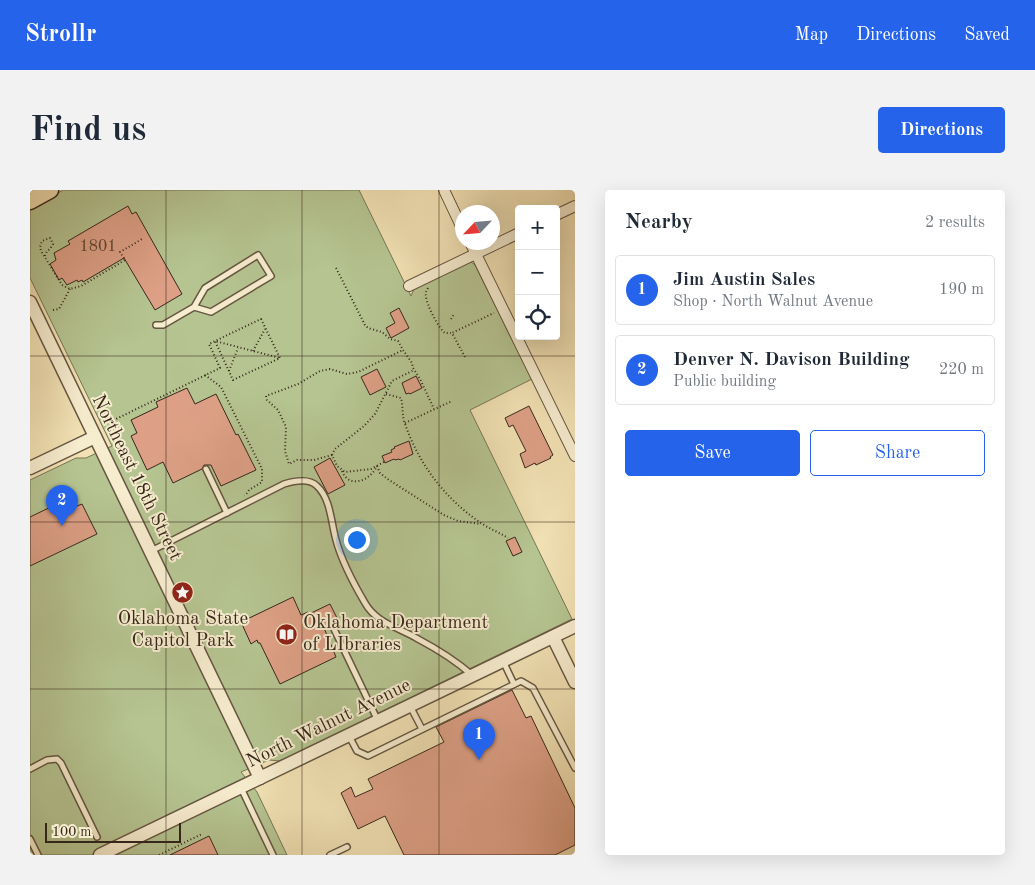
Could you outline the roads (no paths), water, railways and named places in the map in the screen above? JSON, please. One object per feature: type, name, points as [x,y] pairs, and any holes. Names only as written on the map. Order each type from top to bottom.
[{"type":"main road","points":[[30,201],[50,190]]},
{"type":"street","points":[[444,190],[455,213]]},
{"type":"street","points":[[560,213],[575,206]]},
{"type":"street","points":[[409,286],[515,235]]},
{"type":"street","points":[[473,250],[575,456]]},
{"type":"street","name":"Northeast 18th Street","points":[[30,302],[260,778]]},
{"type":"street","points":[[30,468],[95,437]]},
{"type":"street","name":"North Walnut Avenue","points":[[100,855],[575,626]]},
{"type":"street","points":[[553,637],[575,682]]},
{"type":"lane","points":[[156,325],[163,325],[194,307],[205,288],[258,255],[271,276],[211,312],[194,307]]},
{"type":"lane","points":[[206,469],[227,513]]},
{"type":"lane","points":[[150,551],[290,482],[312,482],[317,486],[327,505],[335,540],[370,611],[382,621],[418,638],[463,667],[473,676]]},
{"type":"lane","points":[[334,629],[378,721]]},
{"type":"lane","points":[[503,661],[514,684]]},
{"type":"lane","points":[[349,735],[357,751],[368,756],[521,681],[534,688],[574,766]]},
{"type":"lane","points":[[410,706],[422,730]]},
{"type":"lane","points":[[30,769],[50,760],[57,759],[61,763],[97,837]]},
{"type":"lane","points":[[241,788],[273,855]]},
{"type":"lane","points":[[30,839],[38,855]]},
{"type":"lane","points":[[330,855],[346,847]]},
{"type":"place","name":"Denver N. Davison Building","points":[[62,526]]},
{"type":"place","name":"Oklahoma State Capitol Park","points":[[183,593]]},
{"type":"place","name":"Oklahoma Department of LIbraries","points":[[287,634]]},
{"type":"place","name":"Jim Austin Sales","points":[[479,760]]}]
